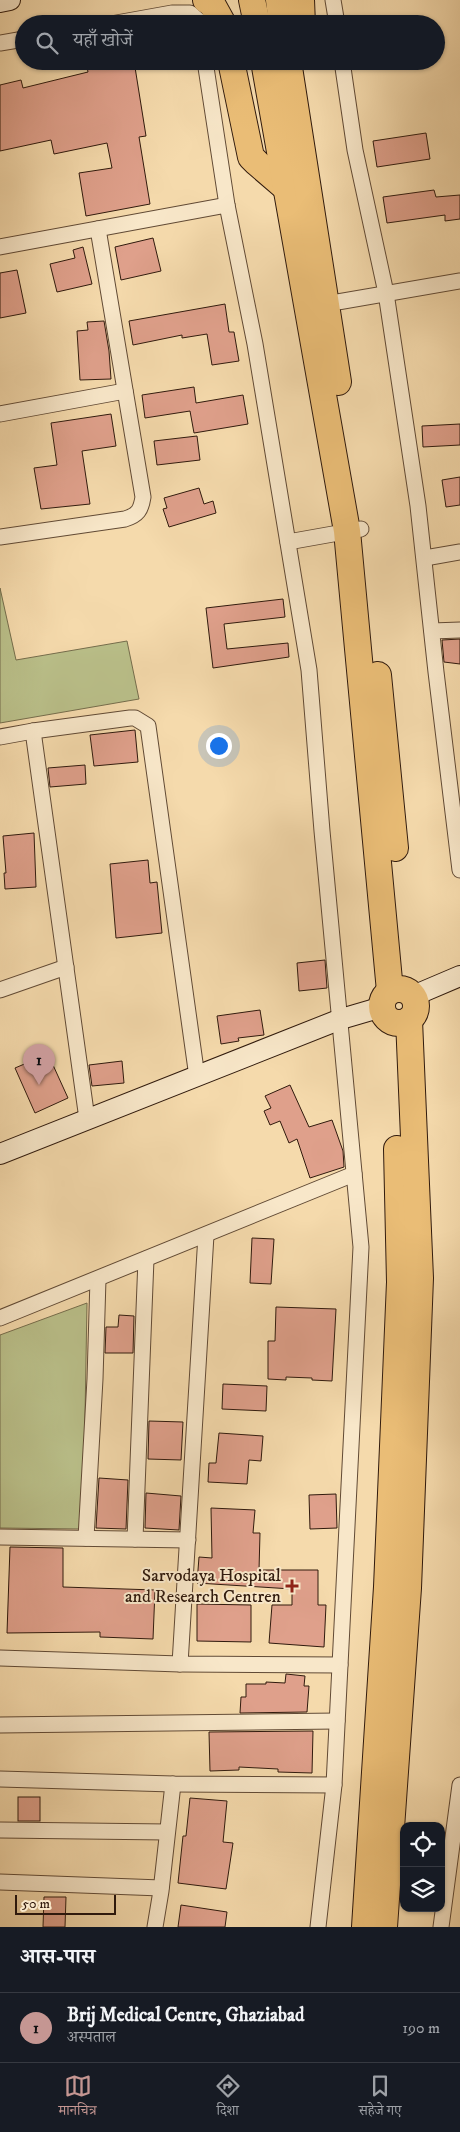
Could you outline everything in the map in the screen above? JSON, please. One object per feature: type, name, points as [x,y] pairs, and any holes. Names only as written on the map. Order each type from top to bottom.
[{"type":"highway","points":[[206,0],[212,4],[218,15]]},
{"type":"highway","points":[[252,0],[255,15]]},
{"type":"highway","points":[[279,0],[281,15]]},
{"type":"highway","points":[[301,0],[302,15]]},
{"type":"highway","points":[[233,70],[251,156],[257,164],[296,183]]},
{"type":"highway","points":[[266,70],[326,304],[354,530]]},
{"type":"highway","points":[[289,70],[296,183],[354,530],[385,743],[399,1004],[420,1278],[408,1588],[384,1927]]},
{"type":"highway","points":[[296,183],[318,160],[319,150],[306,70]]},
{"type":"highway","points":[[365,1927],[387,1587],[400,1282],[399,1004]]},
{"type":"street","points":[[0,2],[10,0]]},
{"type":"street","points":[[333,0],[336,15]]},
{"type":"street","points":[[161,15],[190,13],[192,15]]},
{"type":"street","points":[[0,43],[15,40]]},
{"type":"street","points":[[206,70],[227,205],[255,344],[309,670],[361,1248],[334,1785],[318,1927]]},
{"type":"street","points":[[343,70],[355,150],[386,293],[425,558],[460,870]]},
{"type":"street","points":[[0,247],[227,205]]},
{"type":"street","points":[[0,537],[136,516],[141,508],[142,497],[98,229]]},
{"type":"street","points":[[326,304],[460,281]]},
{"type":"street","points":[[0,414],[125,391]]},
{"type":"street","points":[[288,542],[354,530]]},
{"type":"street","points":[[425,558],[460,552]]},
{"type":"street","points":[[432,631],[460,630]]},
{"type":"street","points":[[0,737],[130,718],[135,718],[148,726],[196,1077]]},
{"type":"street","points":[[33,731],[86,1119]]},
{"type":"street","points":[[0,990],[66,967]]},
{"type":"street","points":[[0,1154],[341,1019],[399,1004],[460,976]]},
{"type":"street","points":[[0,1318],[354,1174]]},
{"type":"street","points":[[180,1664],[206,1235]]},
{"type":"street","points":[[135,1539],[146,1259]]},
{"type":"street","points":[[86,1538],[95,1379],[98,1279]]},
{"type":"street","points":[[0,1536],[188,1540]]},
{"type":"street","points":[[0,1658],[180,1664],[340,1665]]},
{"type":"street","points":[[0,1725],[336,1722]]},
{"type":"street","points":[[0,1779],[172,1784],[334,1785]]},
{"type":"street","points":[[155,1927],[172,1784]]},
{"type":"street","points":[[441,1927],[460,1784]]},
{"type":"street","points":[[0,1830],[167,1832]]},
{"type":"street","points":[[0,1882],[161,1888]]},
{"type":"green space","points":[[0,588],[16,660],[127,641],[139,699],[0,723]]},
{"type":"green space","points":[[87,1303],[83,1529],[0,1528],[0,1335]]},
{"type":"building","points":[[88,70],[135,70],[146,136],[139,137],[150,204],[86,216],[79,173],[112,168],[107,143],[54,154],[51,140],[0,151],[0,85],[21,80],[23,88],[88,72]]},
{"type":"building","points":[[426,133],[430,159],[377,167],[373,141]]},
{"type":"building","points":[[434,190],[436,197],[460,195],[460,219],[445,221],[445,215],[387,223],[383,197]]},
{"type":"building","points":[[153,238],[161,271],[121,280],[115,247]]},
{"type":"building","points":[[83,247],[92,284],[57,292],[50,264],[75,258],[73,250]]},
{"type":"building","points":[[17,270],[26,313],[0,318],[0,273]]},
{"type":"building","points":[[225,304],[229,332],[234,332],[239,361],[212,365],[207,334],[182,338],[182,335],[133,345],[129,321]]},
{"type":"building","points":[[104,321],[111,379],[80,380],[77,331],[88,330],[87,322]]},
{"type":"building","points":[[194,387],[196,403],[243,395],[248,424],[194,433],[190,411],[145,418],[142,395]]},
{"type":"building","points":[[111,414],[116,446],[82,451],[90,504],[41,509],[34,468],[57,465],[51,423]]},
{"type":"building","points":[[460,424],[460,445],[423,447],[422,426]]},
{"type":"building","points":[[197,436],[200,460],[157,465],[154,441]]},
{"type":"building","points":[[460,477],[460,505],[446,507],[442,480]]},
{"type":"building","points":[[199,488],[204,504],[213,501],[216,513],[169,527],[163,509],[167,508],[164,498]]},
{"type":"building","points":[[283,599],[285,617],[224,624],[227,649],[288,643],[289,657],[213,668],[206,608]]},
{"type":"building","points":[[460,639],[460,664],[444,662],[442,640]]},
{"type":"building","points":[[135,730],[138,762],[94,766],[90,735]]},
{"type":"building","points":[[85,765],[86,784],[50,787],[48,768]]},
{"type":"building","points":[[34,833],[36,887],[5,889],[4,873],[6,873],[3,836]]},
{"type":"building","points":[[148,860],[150,883],[157,882],[162,933],[116,938],[110,864]]},
{"type":"building","points":[[325,960],[327,988],[299,991],[297,963]]},
{"type":"building","points":[[260,1010],[264,1035],[238,1038],[239,1041],[221,1044],[217,1016]]},
{"type":"building","points":[[48,1054],[68,1098],[35,1113],[15,1068]]},
{"type":"building","points":[[122,1061],[124,1083],[92,1086],[89,1065]]},
{"type":"building","points":[[290,1085],[309,1127],[332,1120],[343,1151],[344,1167],[310,1178],[297,1139],[289,1143],[280,1121],[270,1125],[264,1111],[271,1108],[265,1096]]},
{"type":"building","points":[[252,1238],[274,1239],[271,1284],[250,1283]]},
{"type":"building","points":[[276,1307],[336,1309],[332,1381],[286,1377],[286,1380],[268,1379],[268,1341],[275,1341]]},
{"type":"building","points":[[119,1315],[134,1316],[133,1353],[105,1353],[106,1327],[118,1327]]},
{"type":"building","points":[[223,1384],[267,1386],[266,1411],[222,1409]]},
{"type":"building","points":[[149,1421],[183,1422],[181,1460],[148,1459]]},
{"type":"building","points":[[219,1433],[263,1436],[261,1461],[249,1460],[247,1484],[208,1482],[209,1463],[216,1463]]},
{"type":"building","points":[[99,1478],[128,1480],[126,1529],[96,1528]]},
{"type":"building","points":[[146,1493],[181,1496],[179,1530],[145,1528]]},
{"type":"building","points":[[336,1494],[337,1528],[310,1529],[309,1495]]},
{"type":"building","points":[[211,1508],[255,1510],[253,1533],[260,1533],[259,1570],[318,1570],[318,1605],[326,1605],[324,1647],[269,1643],[272,1605],[292,1605],[292,1589],[197,1583],[199,1557],[212,1558]]},
{"type":"building","points":[[10,1547],[63,1548],[63,1587],[155,1590],[153,1639],[100,1637],[100,1632],[7,1633]]},
{"type":"building","points":[[197,1604],[251,1605],[251,1642],[197,1641]]},
{"type":"building","points":[[286,1674],[305,1676],[304,1686],[309,1686],[307,1712],[240,1713],[241,1697],[246,1697],[246,1684],[285,1683]]},
{"type":"building","points":[[313,1731],[312,1773],[278,1772],[278,1769],[239,1767],[239,1770],[210,1771],[209,1732]]},
{"type":"building","points":[[18,1797],[40,1797],[40,1821],[18,1821]]},
{"type":"building","points":[[190,1798],[227,1801],[223,1842],[233,1843],[226,1889],[178,1883],[183,1836],[186,1836]]},
{"type":"building","points":[[44,1897],[66,1897],[65,1927],[43,1927]]},
{"type":"building","points":[[181,1905],[227,1912],[225,1927],[178,1927]]},
{"type":"place","name":"Brij Medical Centre, Ghaziabad","points":[[39,1085]]},
{"type":"place","name":"Sarvodaya Hospital and Research Centren","points":[[292,1586]]}]
